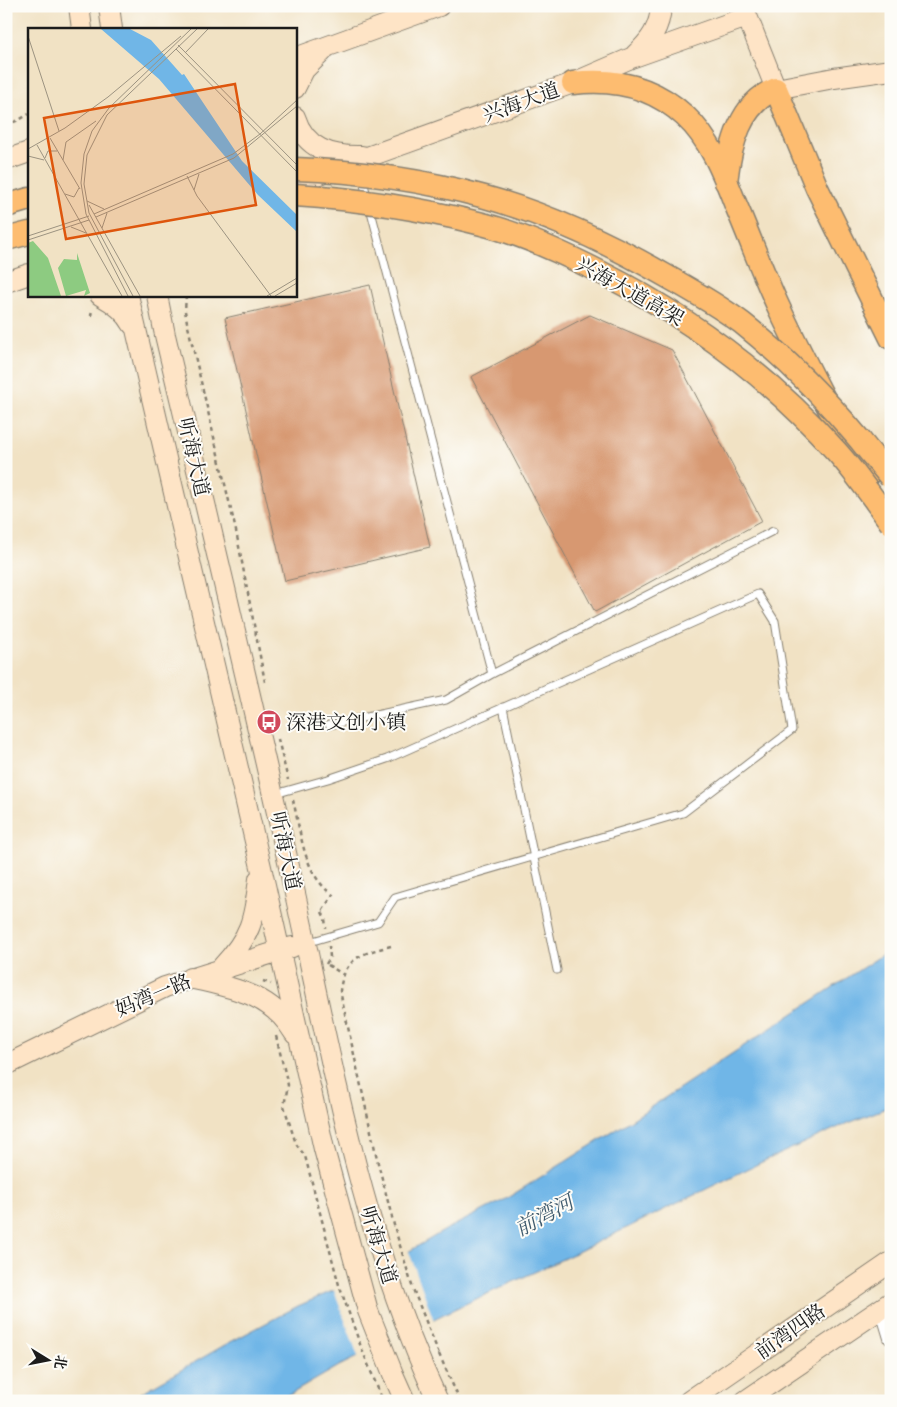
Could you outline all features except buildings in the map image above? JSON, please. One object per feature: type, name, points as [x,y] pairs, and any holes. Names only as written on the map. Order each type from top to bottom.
[{"type":"main road","points":[[79,6],[82,28]]},
{"type":"main road","points":[[296,58],[439,6]]},
{"type":"main road","points":[[631,58],[651,38],[657,29],[661,6]]},
{"type":"main road","points":[[745,12],[817,188],[891,338]]},
{"type":"main road","name":"兴海大道","points":[[296,183],[573,83],[745,12]]},
{"type":"main road","points":[[296,86],[304,70],[328,46]]},
{"type":"main road","points":[[726,182],[732,147],[744,118],[764,95],[776,89],[891,70]]},
{"type":"main road","points":[[573,83],[620,82],[641,88],[661,97],[695,126],[705,140],[726,182],[779,308],[891,528]]},
{"type":"main road","points":[[296,119],[302,133],[318,148],[338,155],[366,158]]},
{"type":"main road","name":"兴海大道高架","points":[[296,169],[336,170],[380,176],[434,184],[486,197],[531,212],[590,236],[642,262],[732,317],[777,352],[813,386],[843,419],[891,478]]},
{"type":"main road","name":"兴海大道高架","points":[[296,195],[374,202],[479,223],[519,236],[572,258],[623,283],[722,346],[763,378],[837,452],[891,523]]},
{"type":"main road","points":[[6,206],[28,199]]},
{"type":"main road","points":[[6,239],[28,233]]},
{"type":"main road","points":[[6,282],[28,274]]},
{"type":"main road","points":[[102,296],[112,302],[129,318],[137,331]]},
{"type":"main road","name":"听海大道","points":[[128,296],[324,1149],[384,1378],[406,1401]]},
{"type":"main road","name":"听海大道","points":[[157,296],[165,336],[282,792],[306,943],[351,1146],[397,1303],[430,1358],[438,1401]]},
{"type":"main road","points":[[165,336],[172,296]]},
{"type":"main road","points":[[220,969],[243,942],[250,928],[257,896],[260,867]]},
{"type":"main road","name":"妈湾一路","points":[[6,1065],[143,997],[190,978],[306,943]]},
{"type":"main road","points":[[190,978],[255,996],[280,1014],[290,1025],[299,1041]]},
{"type":"main road","name":"前湾四路","points":[[689,1401],[891,1262]]},
{"type":"main road","name":"前湾四路","points":[[745,1401],[886,1305]]},
{"type":"street","points":[[886,1305],[891,1338]]},
{"type":"lane","points":[[366,158],[492,674]]},
{"type":"lane","points":[[329,726],[446,700],[492,674],[773,531]]},
{"type":"lane","points":[[282,792],[387,759],[758,594],[774,621],[792,730],[683,812],[395,897],[378,922],[306,943]]},
{"type":"lane","points":[[503,707],[557,970]]},
{"type":"path","points":[[6,125],[28,115]]},
{"type":"path","points":[[186,296],[185,311],[187,322],[236,531],[266,683]]},
{"type":"path","points":[[277,731],[282,792],[312,873],[324,889],[333,895],[322,911]]},
{"type":"path","points":[[391,946],[358,956],[352,961],[344,975],[340,991],[341,1003],[395,1229],[413,1289],[430,1358],[460,1401]]},
{"type":"path","points":[[326,964],[344,975]]},
{"type":"path","points":[[274,1030],[288,1084],[284,1106],[296,1144],[305,1156],[328,1249],[349,1316],[384,1378],[383,1401]]},
{"type":"water","name":"前湾河","points":[[891,949],[891,1106],[841,1126],[764,1161],[565,1258],[450,1311],[339,1366],[279,1401],[127,1401],[298,1306],[365,1277],[447,1229],[504,1200],[616,1130]]},
{"type":"pier","points":[[408,1249],[434,1321],[359,1359],[333,1288],[364,1275]]},
{"type":"place","name":"深港文创小镇","points":[[269,722]]}]
